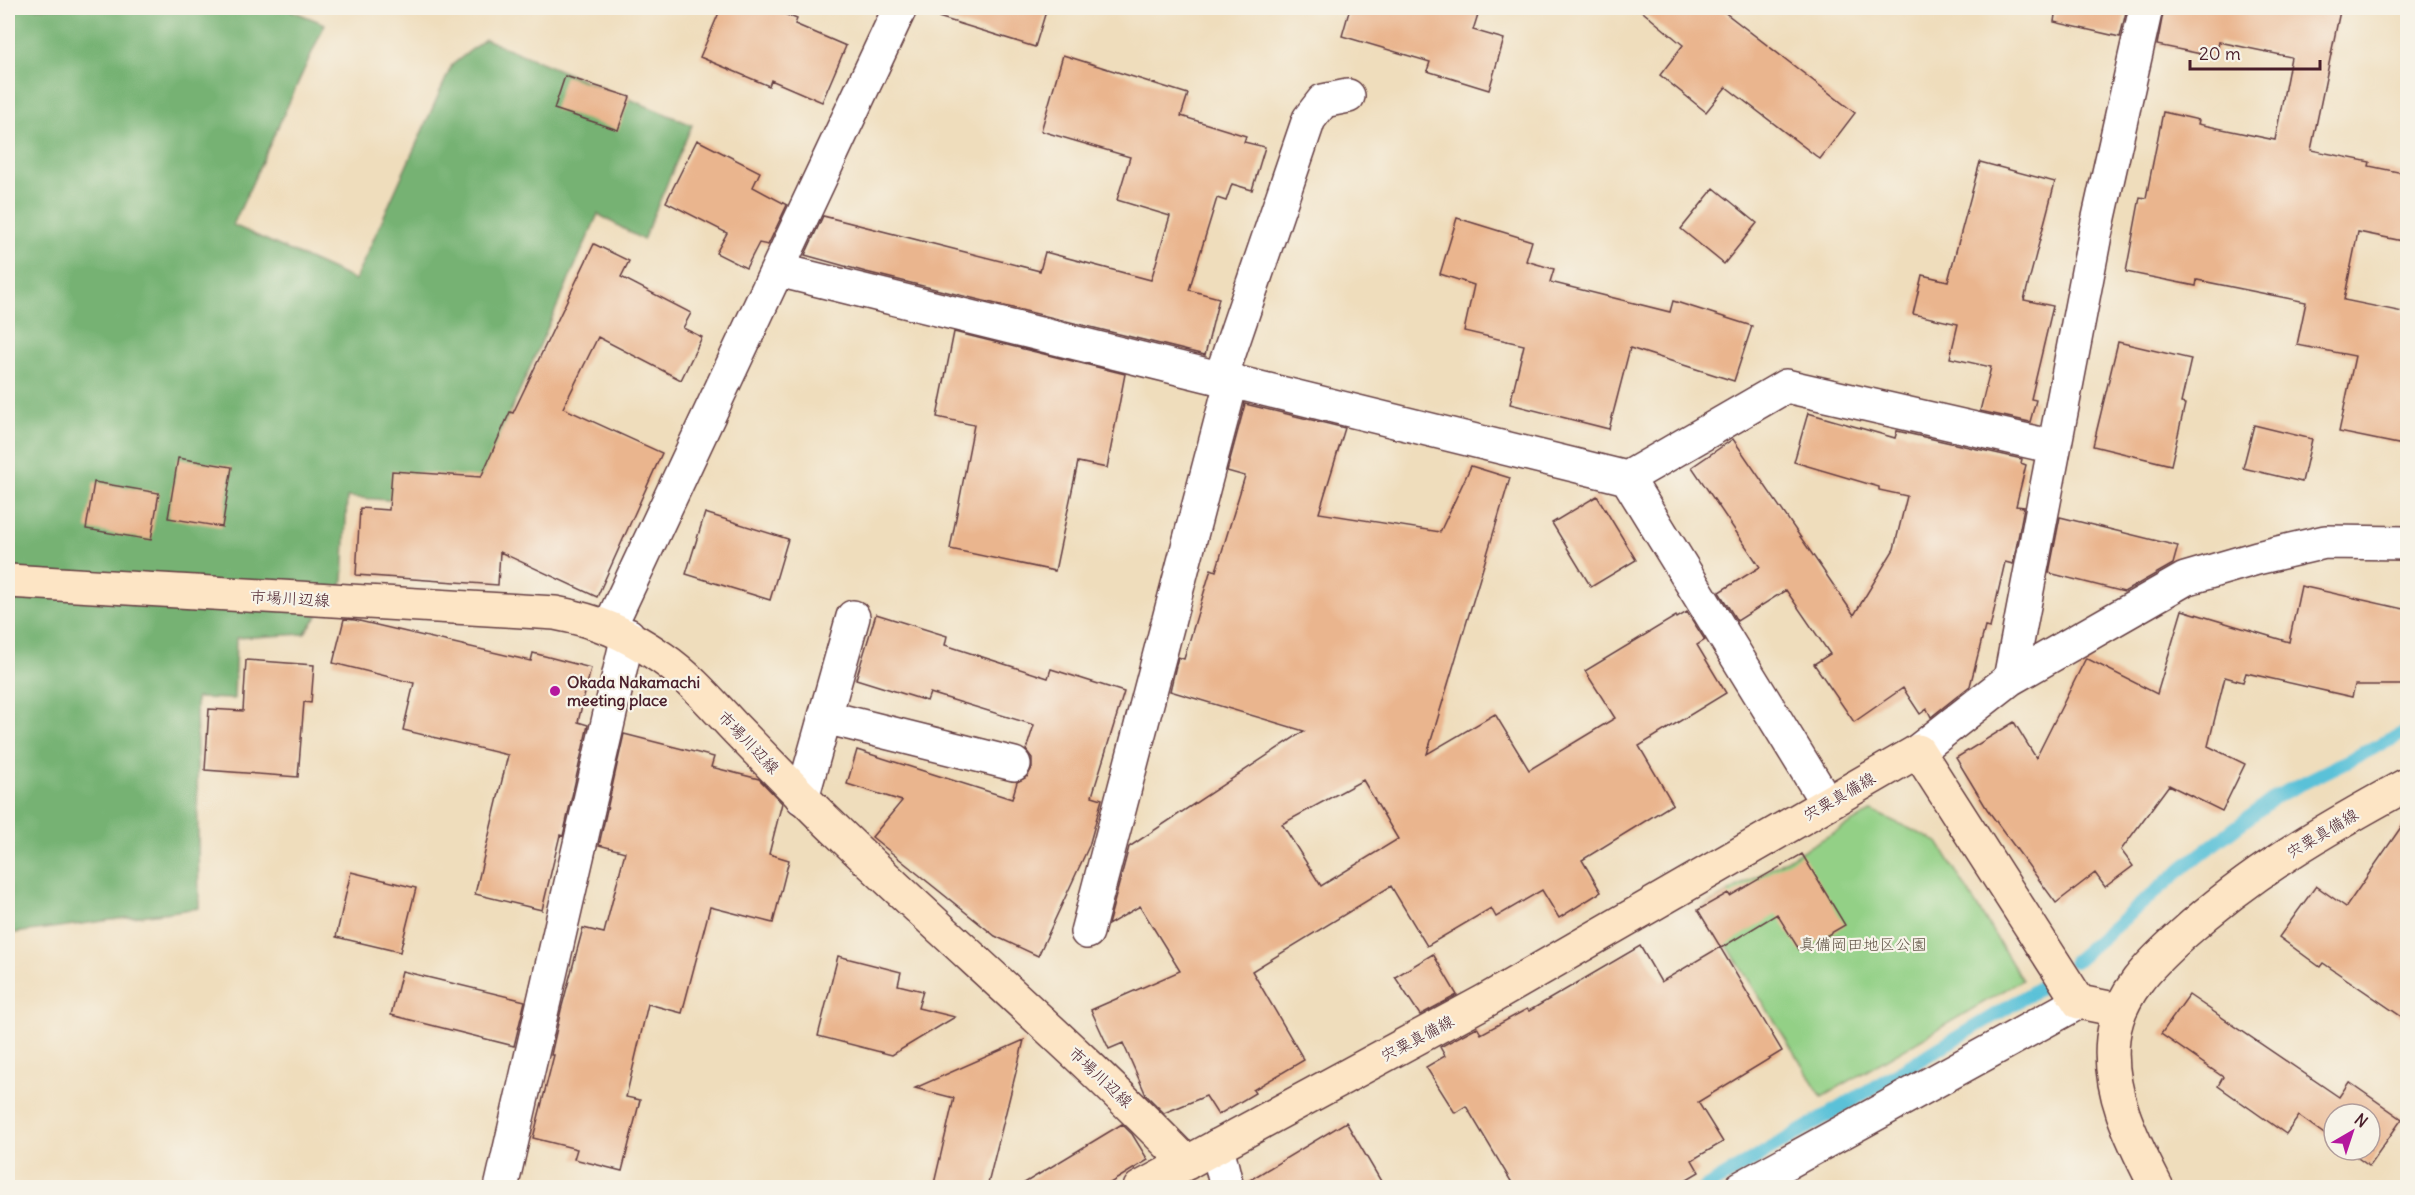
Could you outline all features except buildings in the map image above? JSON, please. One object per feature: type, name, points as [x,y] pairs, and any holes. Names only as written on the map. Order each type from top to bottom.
[{"type":"main road","name":"市場川辺線","points":[[8,582],[555,613],[583,618],[619,631],[665,660],[713,705],[802,798],[1134,1107],[1187,1162]]},
{"type":"main road","name":"宍粟真備線","points":[[1140,1188],[1485,1001],[1918,751]]},
{"type":"main road","points":[[1918,751],[2079,1002],[2119,1010],[2113,1037],[2112,1066],[2117,1099],[2140,1155],[2157,1188]]},
{"type":"main road","name":"宍粟真備線","points":[[2119,1010],[2153,962],[2218,902],[2270,864],[2328,828],[2408,784]]},
{"type":"street","points":[[501,1188],[619,631],[778,270],[900,8]]},
{"type":"street","points":[[2010,679],[2095,235],[2146,8]]},
{"type":"street","points":[[1087,932],[1226,378],[1309,119],[1323,101],[1348,96]]},
{"type":"street","points":[[778,270],[1627,478],[1786,387],[2054,447]]},
{"type":"street","points":[[1627,478],[1827,803]]},
{"type":"street","points":[[1918,751],[2010,679],[2185,579],[2257,558],[2325,542],[2408,543]]},
{"type":"street","points":[[802,798],[853,617]]},
{"type":"street","points":[[825,717],[1014,764]]},
{"type":"street","points":[[1742,1188],[2079,1002]]},
{"type":"street","points":[[1217,1146],[1227,1188]]},
{"type":"green space","points":[[8,8],[285,8],[325,24],[233,225],[355,280],[452,65],[485,39],[692,125],[643,240],[598,214],[500,435],[493,508],[347,497],[343,582],[304,634],[236,638],[234,699],[196,698],[199,908],[8,934]]},
{"type":"green space","name":"真備岡田地区公園","points":[[1872,811],[1938,842],[2022,980],[1822,1097],[1703,907]]},
{"type":"waterway","points":[[2075,961],[2185,866],[2277,796],[2408,731]]},
{"type":"waterway","points":[[1705,1188],[2040,988]]},
{"type":"place","name":"Okada Nakamachi meeting place","points":[[555,691]]}]
